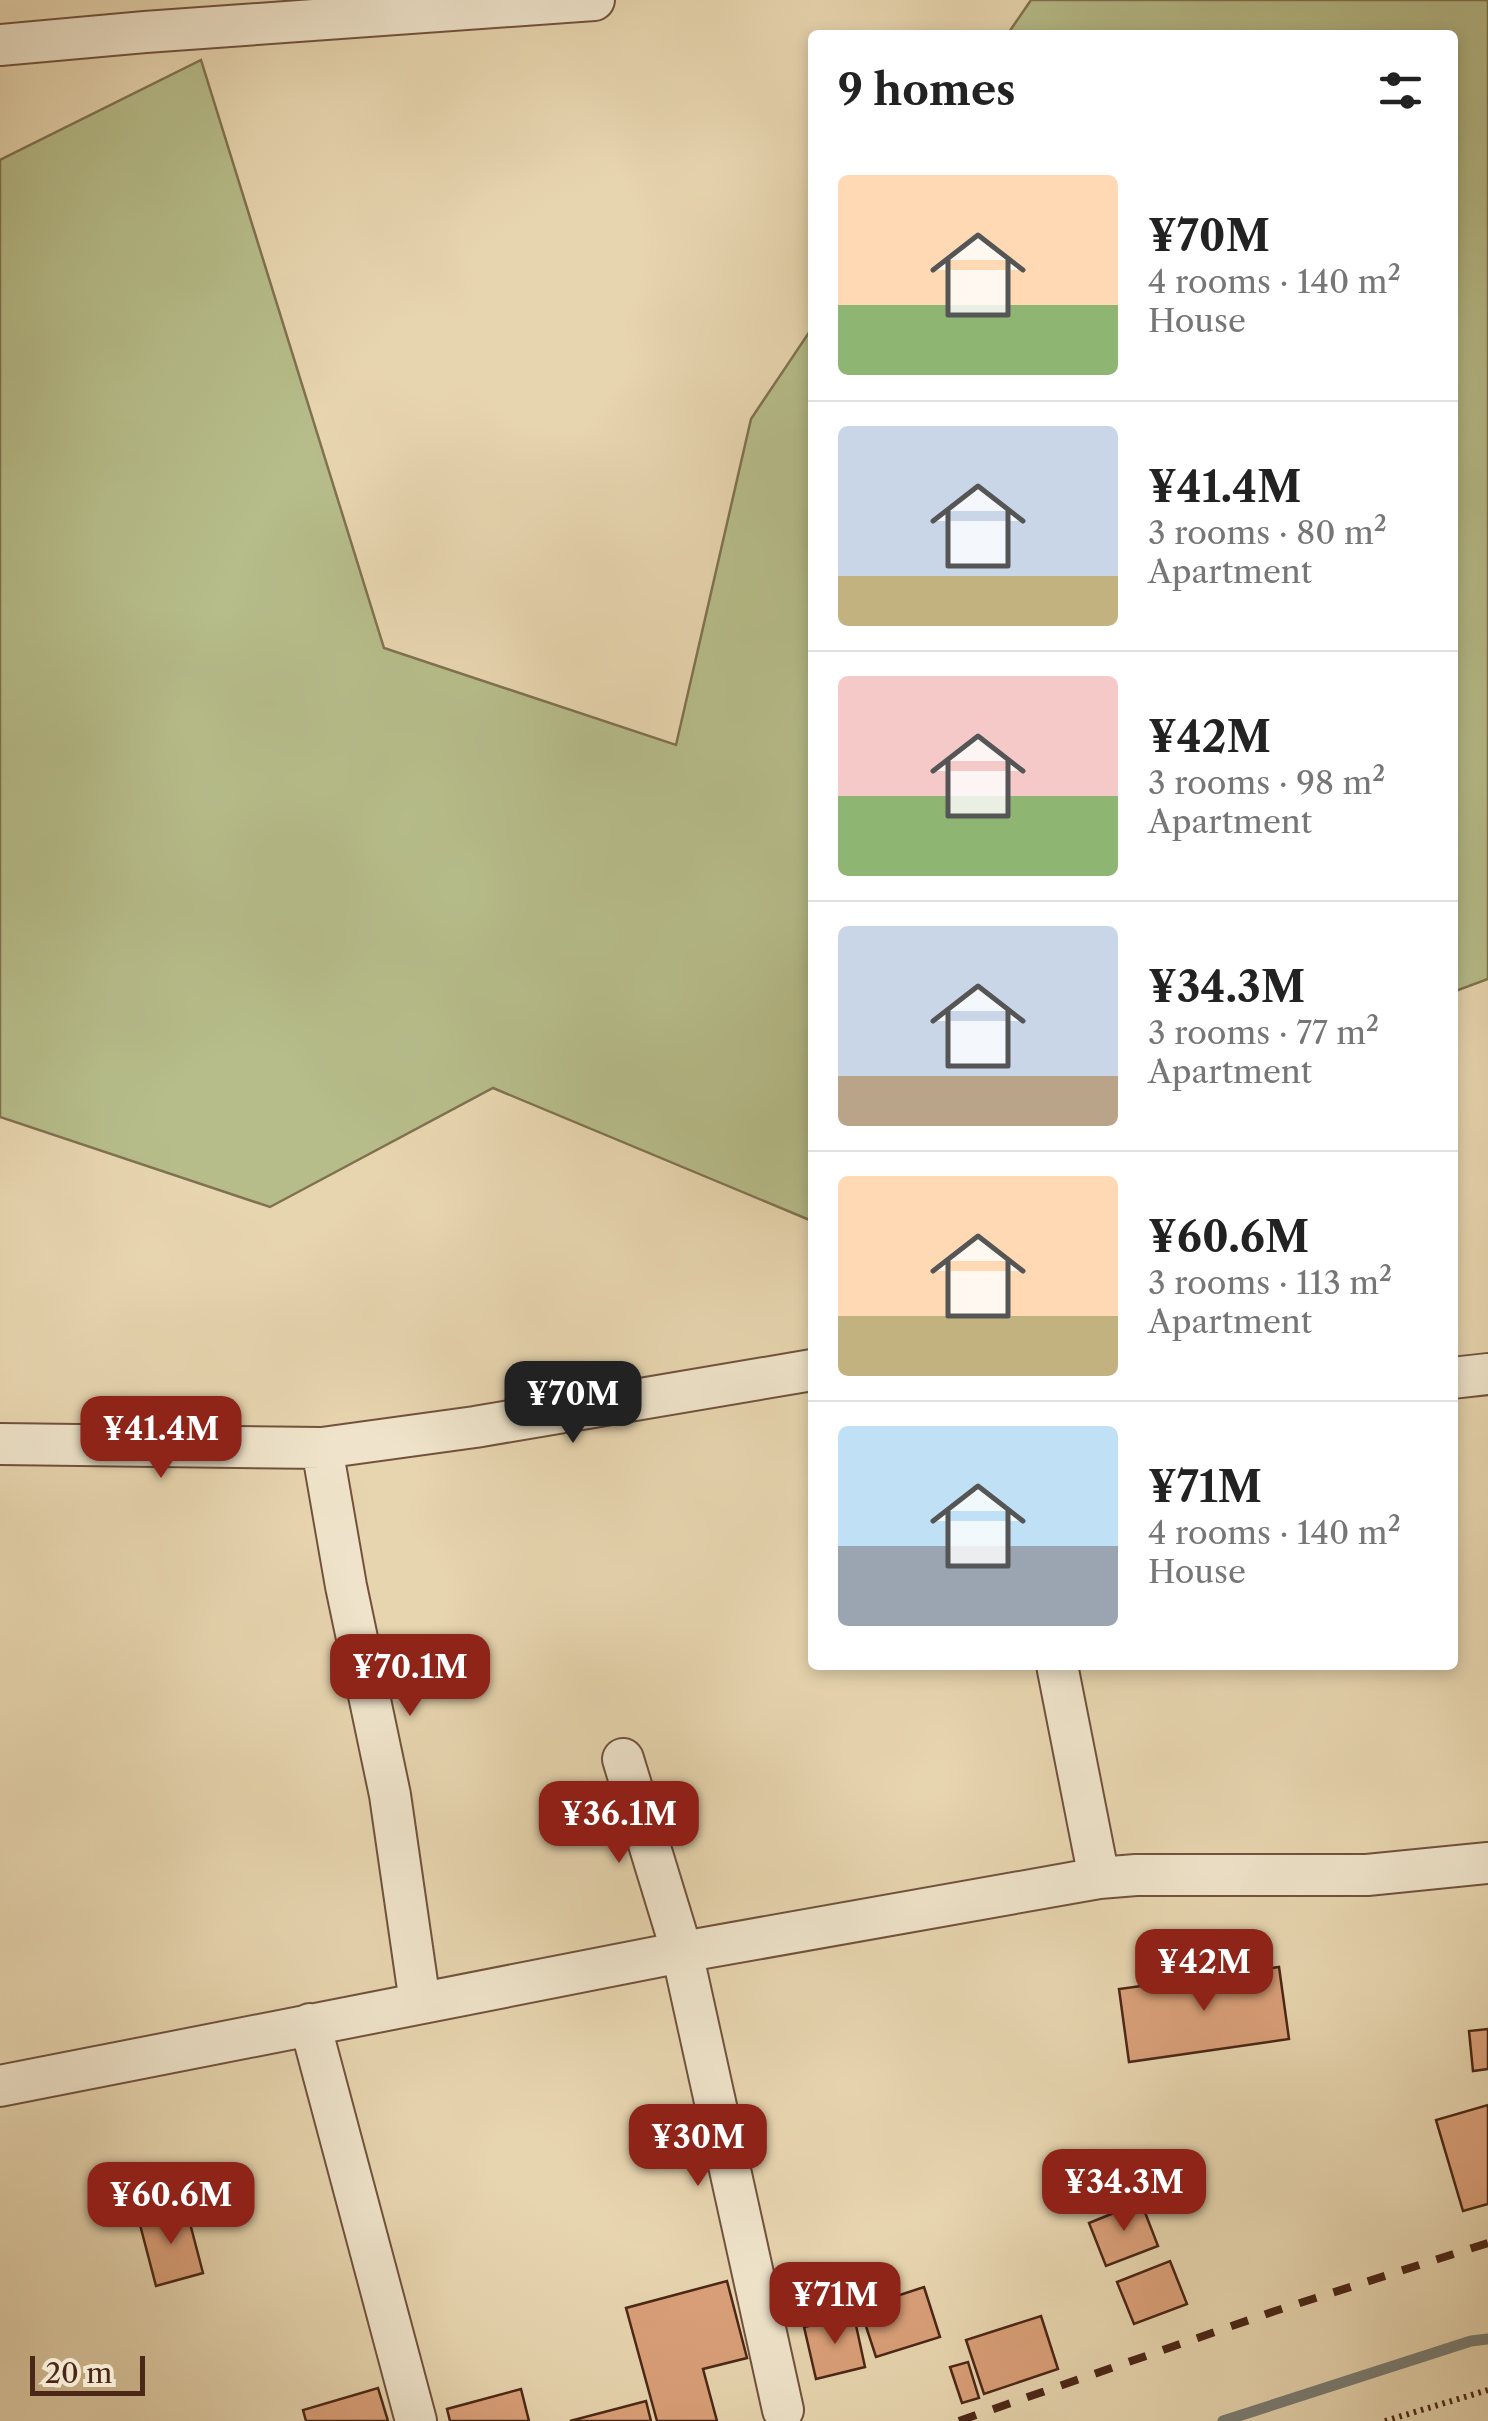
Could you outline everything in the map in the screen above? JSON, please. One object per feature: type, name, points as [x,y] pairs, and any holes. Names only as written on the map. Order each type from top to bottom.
[{"type":"street","points":[[0,45],[594,0]]},
{"type":"street","points":[[0,1444],[322,1448],[476,1428],[808,1371]]},
{"type":"street","points":[[1458,1377],[1488,1374]]},
{"type":"street","points":[[322,1448],[390,1796],[420,2002]]},
{"type":"street","points":[[1058,1670],[1099,1878]]},
{"type":"street","points":[[622,1760],[682,1952],[783,2410]]},
{"type":"street","points":[[0,2086],[682,1952],[1099,1878],[1136,1874],[1367,1874],[1488,1863]]},
{"type":"street","points":[[310,2024],[416,2421]]},
{"type":"path","points":[[1386,2421],[1488,2390]]},
{"type":"green space","points":[[1031,0],[1488,0],[1488,979],[1458,990],[1458,30],[1010,30]]},
{"type":"green space","points":[[201,60],[384,648],[676,745],[751,419],[808,334],[808,1219],[493,1088],[270,1207],[0,1117],[0,160]]},
{"type":"building","points":[[1279,1967],[1289,2039],[1129,2062],[1119,1989]]},
{"type":"building","points":[[1488,2029],[1488,2069],[1473,2071],[1469,2031]]},
{"type":"building","points":[[1488,2105],[1488,2204],[1463,2211],[1436,2120]]},
{"type":"building","points":[[1141,2202],[1158,2246],[1106,2266],[1089,2223]]},
{"type":"building","points":[[186,2208],[203,2273],[156,2286],[139,2221]]},
{"type":"building","points":[[1170,2261],[1187,2304],[1134,2324],[1117,2282]]},
{"type":"building","points":[[727,2281],[747,2358],[703,2369],[717,2421],[657,2421],[626,2308]]},
{"type":"building","points":[[924,2287],[940,2337],[876,2357],[860,2308]]},
{"type":"building","points":[[854,2316],[865,2367],[816,2379],[804,2327]]},
{"type":"building","points":[[1041,2316],[1058,2369],[984,2394],[966,2340]]},
{"type":"building","points":[[968,2362],[979,2398],[962,2403],[950,2367]]},
{"type":"building","points":[[378,2388],[388,2421],[306,2421],[303,2410]]},
{"type":"building","points":[[521,2389],[529,2421],[450,2421],[447,2409]]},
{"type":"building","points":[[646,2401],[651,2421],[570,2421]]},
{"type":"waterway","points":[[1223,2421],[1471,2341],[1488,2339]]},
{"type":"railway","points":[[959,2421],[1275,2311],[1488,2243]]}]
